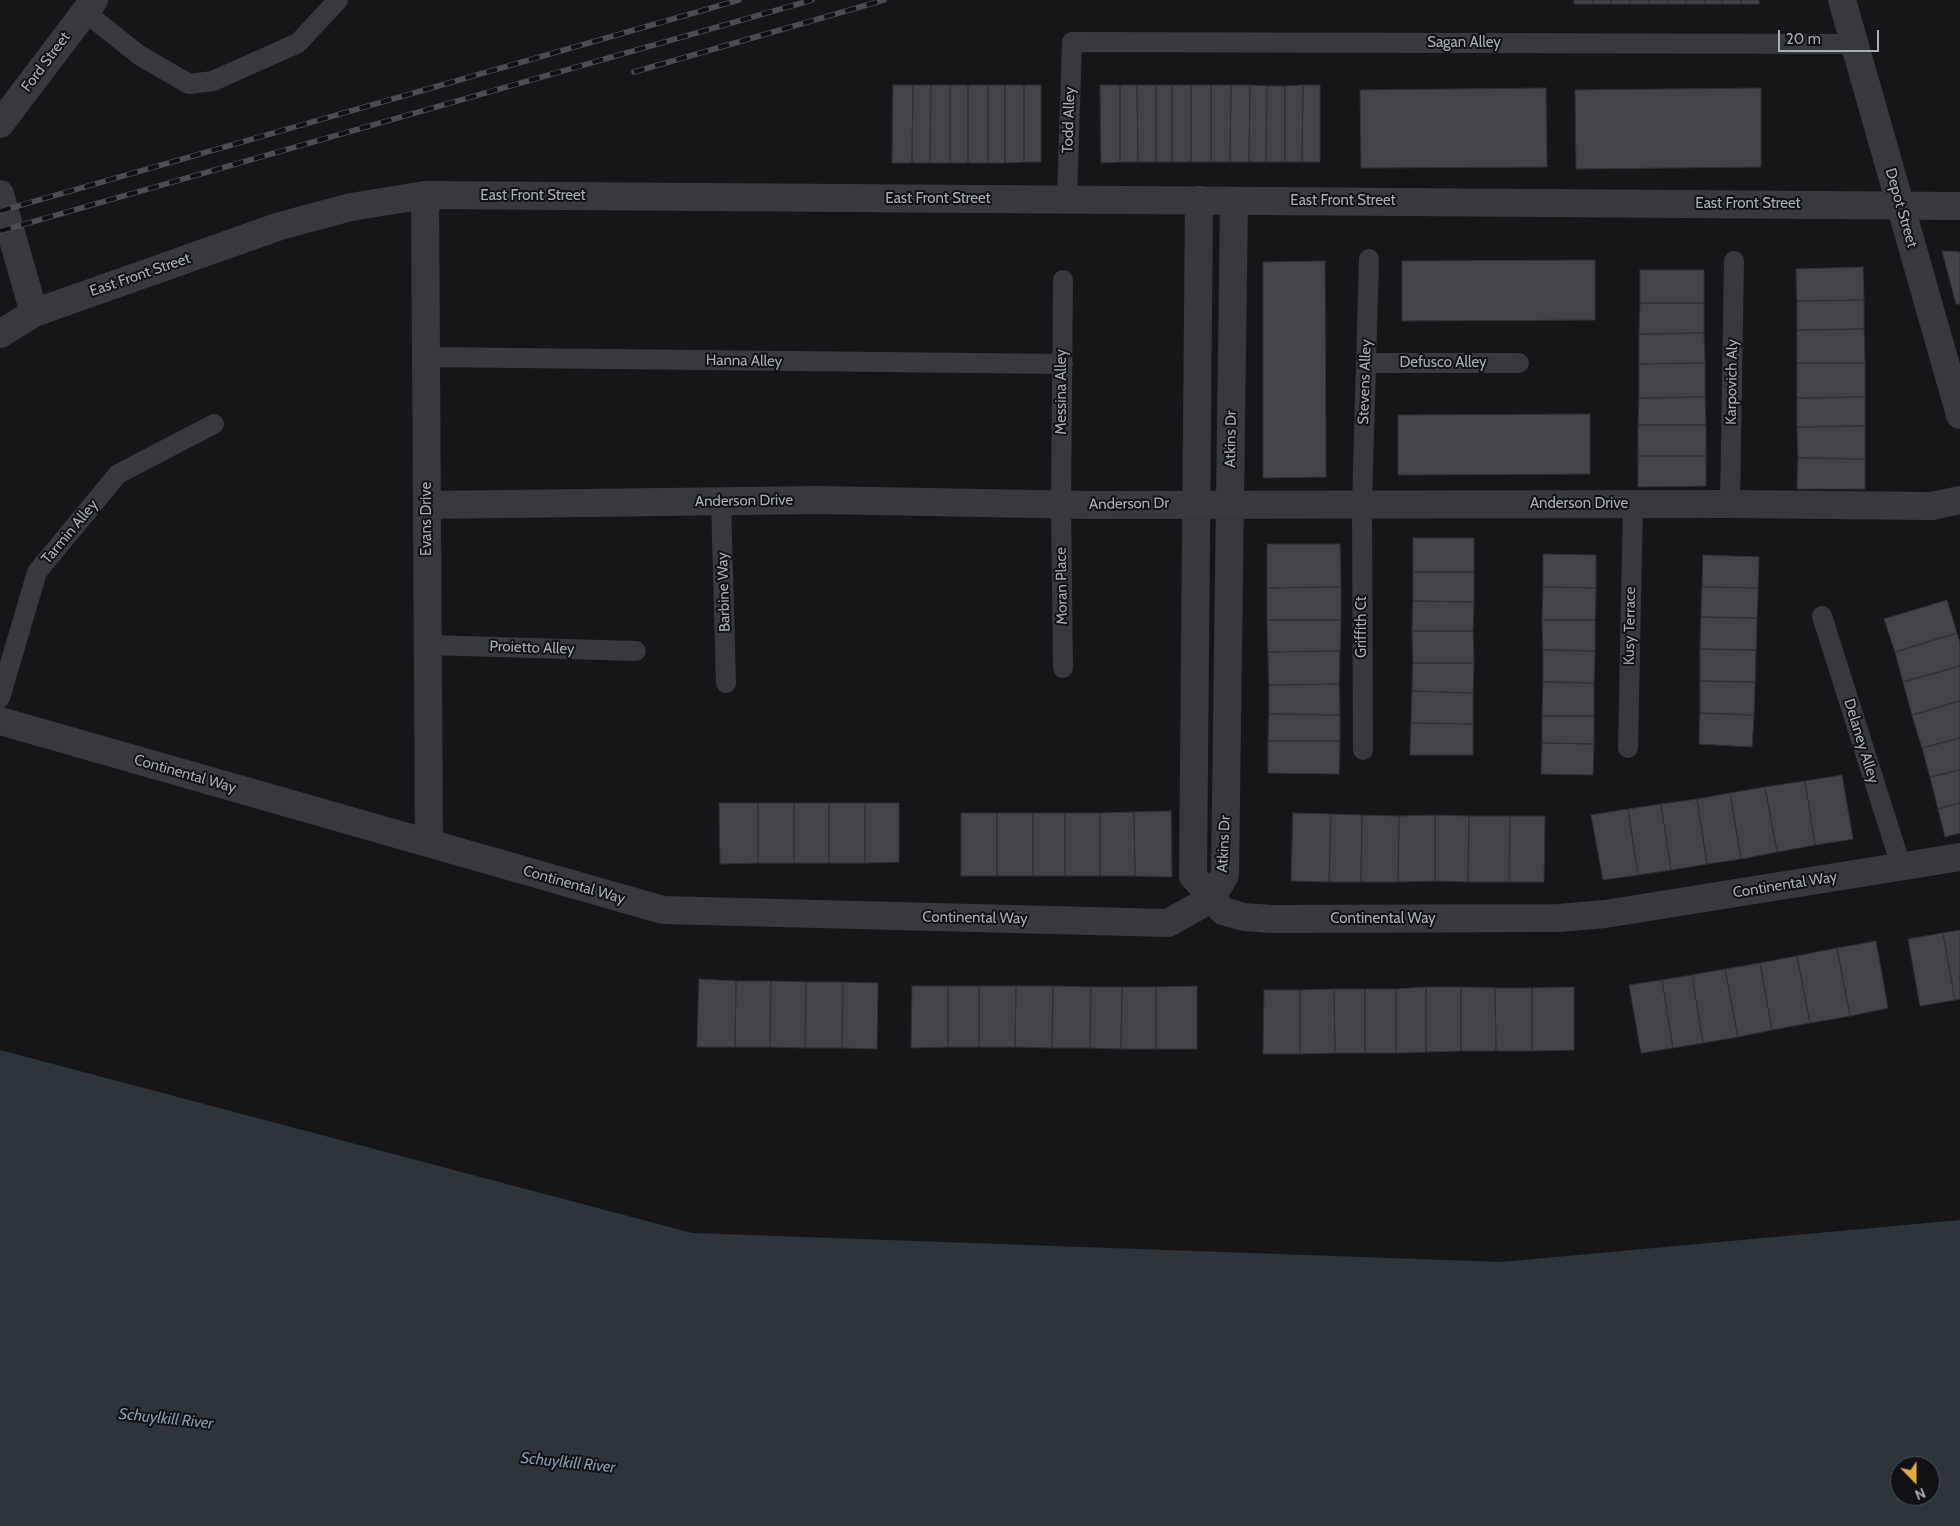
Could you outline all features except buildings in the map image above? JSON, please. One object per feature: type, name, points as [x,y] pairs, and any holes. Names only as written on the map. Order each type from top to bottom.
[{"type":"street","name":"Depot Street","points":[[1842,0],[1960,415]]},
{"type":"street","name":"Ford Street","points":[[0,124],[89,6]]},
{"type":"street","points":[[0,194],[34,313]]},
{"type":"street","name":"East Front Street","points":[[0,334],[34,313],[280,226],[351,206],[425,195],[1960,206]]},
{"type":"street","name":"Evans Drive","points":[[425,195],[429,843]]},
{"type":"street","name":"Atkins Dr","points":[[1199,200],[1193,876],[1210,899],[1225,875],[1234,200]]},
{"type":"street","name":"Anderson Drive","points":[[427,505],[819,500],[1061,505]]},
{"type":"street","name":"Anderson Drive","points":[[1196,504],[1932,506],[1960,500]]},
{"type":"street","name":"Anderson Dr","points":[[1061,505],[1196,504]]},
{"type":"street","name":"Continental Way","points":[[0,721],[663,910],[1168,923],[1210,899],[1223,912],[1244,917],[1559,918],[1615,912],[1960,857]]},
{"type":"lane","points":[[89,6],[139,55],[189,84],[213,81],[298,43],[338,0]]},
{"type":"lane","name":"Sagan Alley","points":[[1072,42],[1855,44]]},
{"type":"lane","name":"Todd Alley","points":[[1066,199],[1072,42]]},
{"type":"lane","name":"Stevens Alley","points":[[1362,505],[1369,260]]},
{"type":"lane","name":"Karpovich Aly","points":[[1730,504],[1734,261]]},
{"type":"lane","name":"Messina Alley","points":[[1061,505],[1064,280]]},
{"type":"lane","name":"Hanna Alley","points":[[426,357],[1062,364]]},
{"type":"lane","name":"Defusco Alley","points":[[1366,363],[1519,363]]},
{"type":"lane","name":"Tarmin Alley","points":[[0,698],[37,572],[118,474],[214,424]]},
{"type":"lane","name":"Barbine Way","points":[[721,501],[726,683]]},
{"type":"lane","name":"Kusy Terrace","points":[[1628,748],[1633,504]]},
{"type":"lane","name":"Moran Place","points":[[1061,505],[1063,668]]},
{"type":"lane","name":"Griffith Ct","points":[[1362,505],[1363,750]]},
{"type":"lane","name":"Delaney Alley","points":[[1822,616],[1901,866]]},
{"type":"lane","name":"Proietto Alley","points":[[428,645],[636,651]]},
{"type":"water","name":"Schuylkill River","points":[[0,1050],[692,1233],[1501,1262],[1960,1220],[1960,1526],[0,1526]]},
{"type":"railway","points":[[0,211],[739,0]]},
{"type":"railway","points":[[0,231],[812,0]]},
{"type":"railway","points":[[634,72],[884,0]]}]
